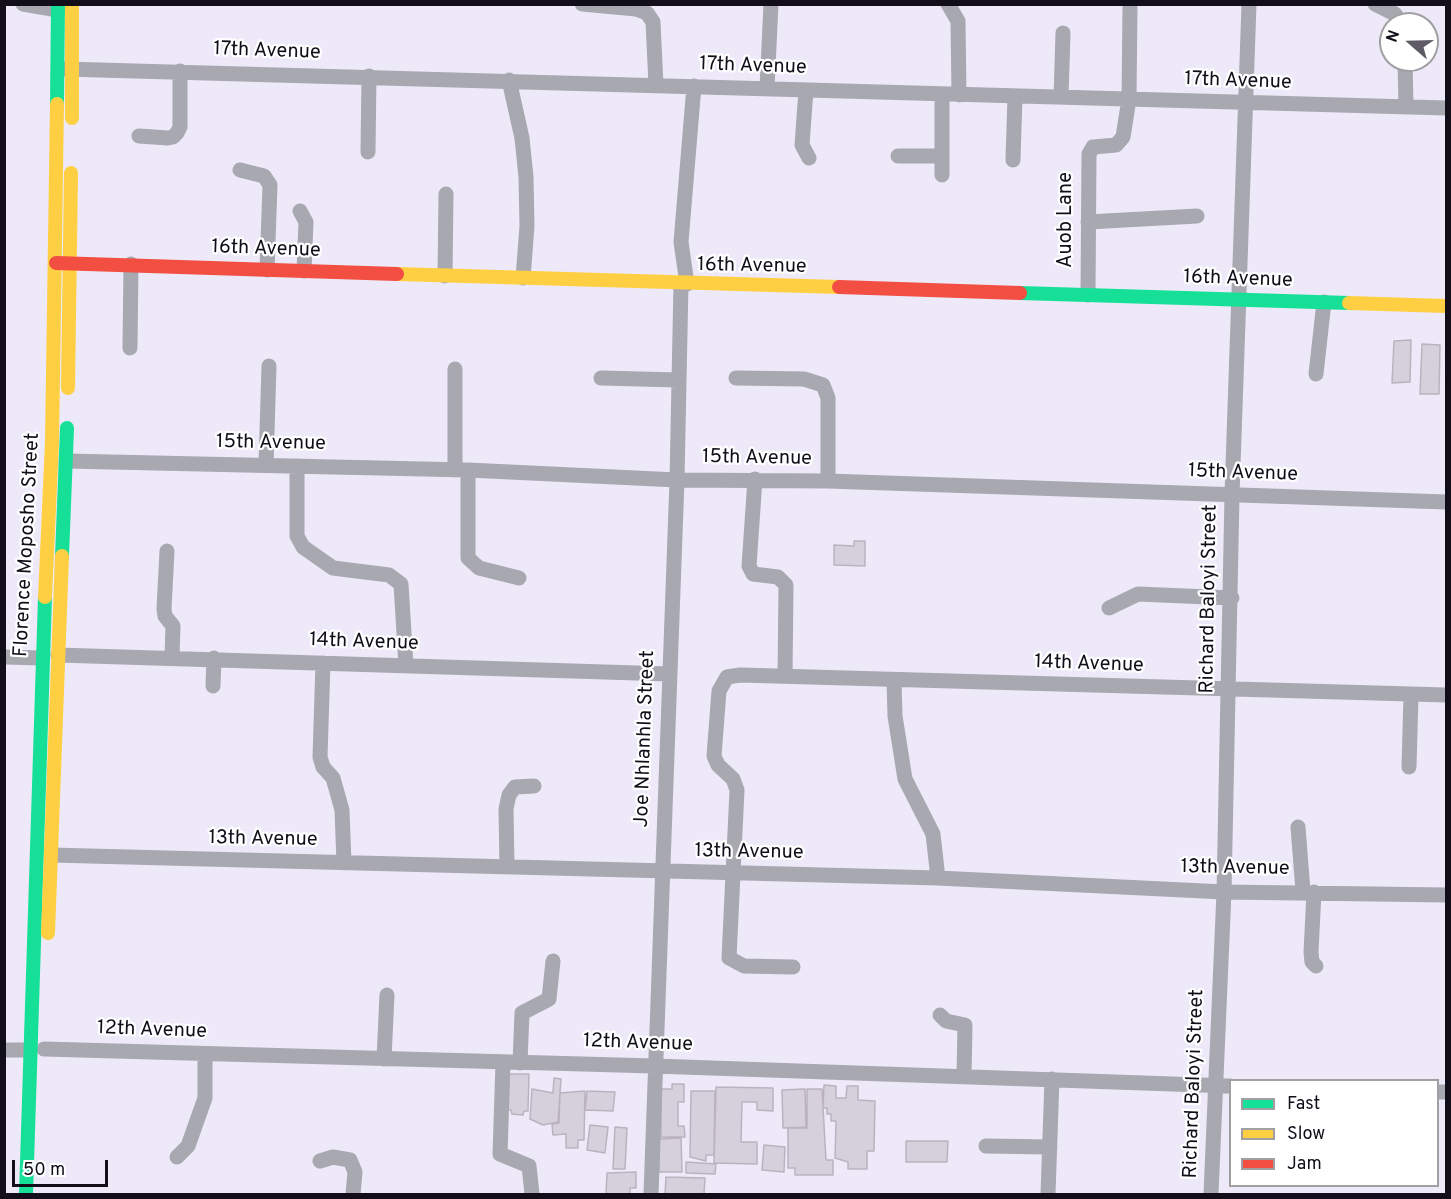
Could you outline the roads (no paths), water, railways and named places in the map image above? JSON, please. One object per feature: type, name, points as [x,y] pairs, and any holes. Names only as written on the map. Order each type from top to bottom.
[{"type":"street","points":[[24,4],[63,6]]},
{"type":"street","points":[[582,4],[636,9],[650,16],[653,22],[656,85]]},
{"type":"street","points":[[767,88],[771,4]]},
{"type":"street","points":[[948,4],[958,21],[959,95]]},
{"type":"street","name":"Richard Baloyi Street","points":[[1211,1194],[1224,892],[1232,598],[1232,495],[1249,4]]},
{"type":"street","points":[[1374,4],[1391,12]]},
{"type":"street","name":"Florence Moposho Street","points":[[63,6],[65,69],[72,136]]},
{"type":"street","points":[[1129,99],[1130,6]]},
{"type":"street","points":[[1061,97],[1062,33]]},
{"type":"street","name":"Florence Moposho Street","points":[[39,1194],[37,1050],[42,658],[65,69]]},
{"type":"street","name":"17th Avenue","points":[[65,69],[1446,108]]},
{"type":"street","points":[[139,136],[168,138],[177,133],[180,127],[180,71]]},
{"type":"street","points":[[1405,72],[1406,106]]},
{"type":"street","points":[[368,152],[369,76]]},
{"type":"street","points":[[509,80],[522,138],[526,177],[527,226],[522,278]]},
{"type":"street","name":"Joe Nhlanhla Street","points":[[651,1194],[684,284],[681,242],[694,86]]},
{"type":"street","points":[[806,90],[802,145],[809,158]]},
{"type":"street","points":[[942,95],[942,175]]},
{"type":"street","points":[[1013,160],[1015,96]]},
{"type":"street","name":"Auob Lane","points":[[1088,295],[1089,154],[1094,147],[1116,145],[1121,141],[1129,99]]},
{"type":"street","points":[[898,156],[941,156]]},
{"type":"street","name":"Florence Moposho Street","points":[[26,1194],[51,855],[68,408],[72,158]]},
{"type":"street","points":[[240,170],[264,176],[270,185],[267,270]]},
{"type":"street","points":[[445,276],[446,194]]},
{"type":"street","points":[[300,211],[306,222],[304,272]]},
{"type":"street","points":[[1088,222],[1197,216]]},
{"type":"street","name":"16th Avenue","points":[[56,263],[1446,306]]},
{"type":"street","points":[[130,348],[131,264]]},
{"type":"street","points":[[1316,374],[1324,302]]},
{"type":"street","points":[[266,465],[269,366]]},
{"type":"street","points":[[454,369],[468,558],[479,568],[519,578]]},
{"type":"street","points":[[601,378],[680,380]]},
{"type":"street","points":[[735,378],[804,379],[823,385],[828,398],[828,481]]},
{"type":"street","name":"15th Avenue","points":[[66,461],[461,470],[677,480],[828,481],[1446,502]]},
{"type":"street","points":[[297,466],[297,536],[303,547],[333,568],[389,574],[401,584],[406,666]]},
{"type":"street","points":[[755,479],[749,566],[753,574],[778,577],[786,585],[785,676]]},
{"type":"street","points":[[167,551],[164,609],[165,616],[173,626],[172,657]]},
{"type":"street","points":[[1109,608],[1138,594],[1232,598]]},
{"type":"street","name":"14th Avenue","points":[[58,655],[214,658],[669,674]]},
{"type":"street","points":[[4,657],[42,658]]},
{"type":"street","points":[[213,686],[214,658]]},
{"type":"street","points":[[323,663],[320,757],[323,767],[333,778],[340,802],[345,826],[344,863]]},
{"type":"street","name":"14th Avenue","points":[[732,873],[736,784],[714,756],[719,687],[731,675],[1446,695]]},
{"type":"street","points":[[894,680],[895,716],[905,779],[935,840],[938,878]]},
{"type":"street","points":[[1409,766],[1411,695]]},
{"type":"street","points":[[507,867],[506,809],[509,795],[515,787],[534,786]]},
{"type":"street","points":[[1298,827],[1308,891],[1312,962],[1316,966]]},
{"type":"street","name":"13th Avenue","points":[[51,855],[662,873],[938,878],[1224,892],[1308,891],[1446,896]]},
{"type":"street","points":[[732,873],[729,958],[744,966],[793,967]]},
{"type":"street","points":[[520,1062],[522,1013],[549,999],[553,961]]},
{"type":"street","points":[[384,1059],[387,995]]},
{"type":"street","points":[[940,1015],[946,1021],[966,1025],[964,1076]]},
{"type":"street","name":"12th Avenue","points":[[4,1050],[520,1062],[1229,1086]]},
{"type":"street","points":[[177,1157],[188,1146],[205,1098],[206,1054]]},
{"type":"street","points":[[503,1063],[500,1154],[530,1166],[532,1194]]},
{"type":"street","points":[[1048,1194],[1052,1079]]},
{"type":"street","points":[[986,1146],[1050,1147]]},
{"type":"street","points":[[320,1161],[333,1157],[350,1160],[355,1173],[353,1194]]}]
